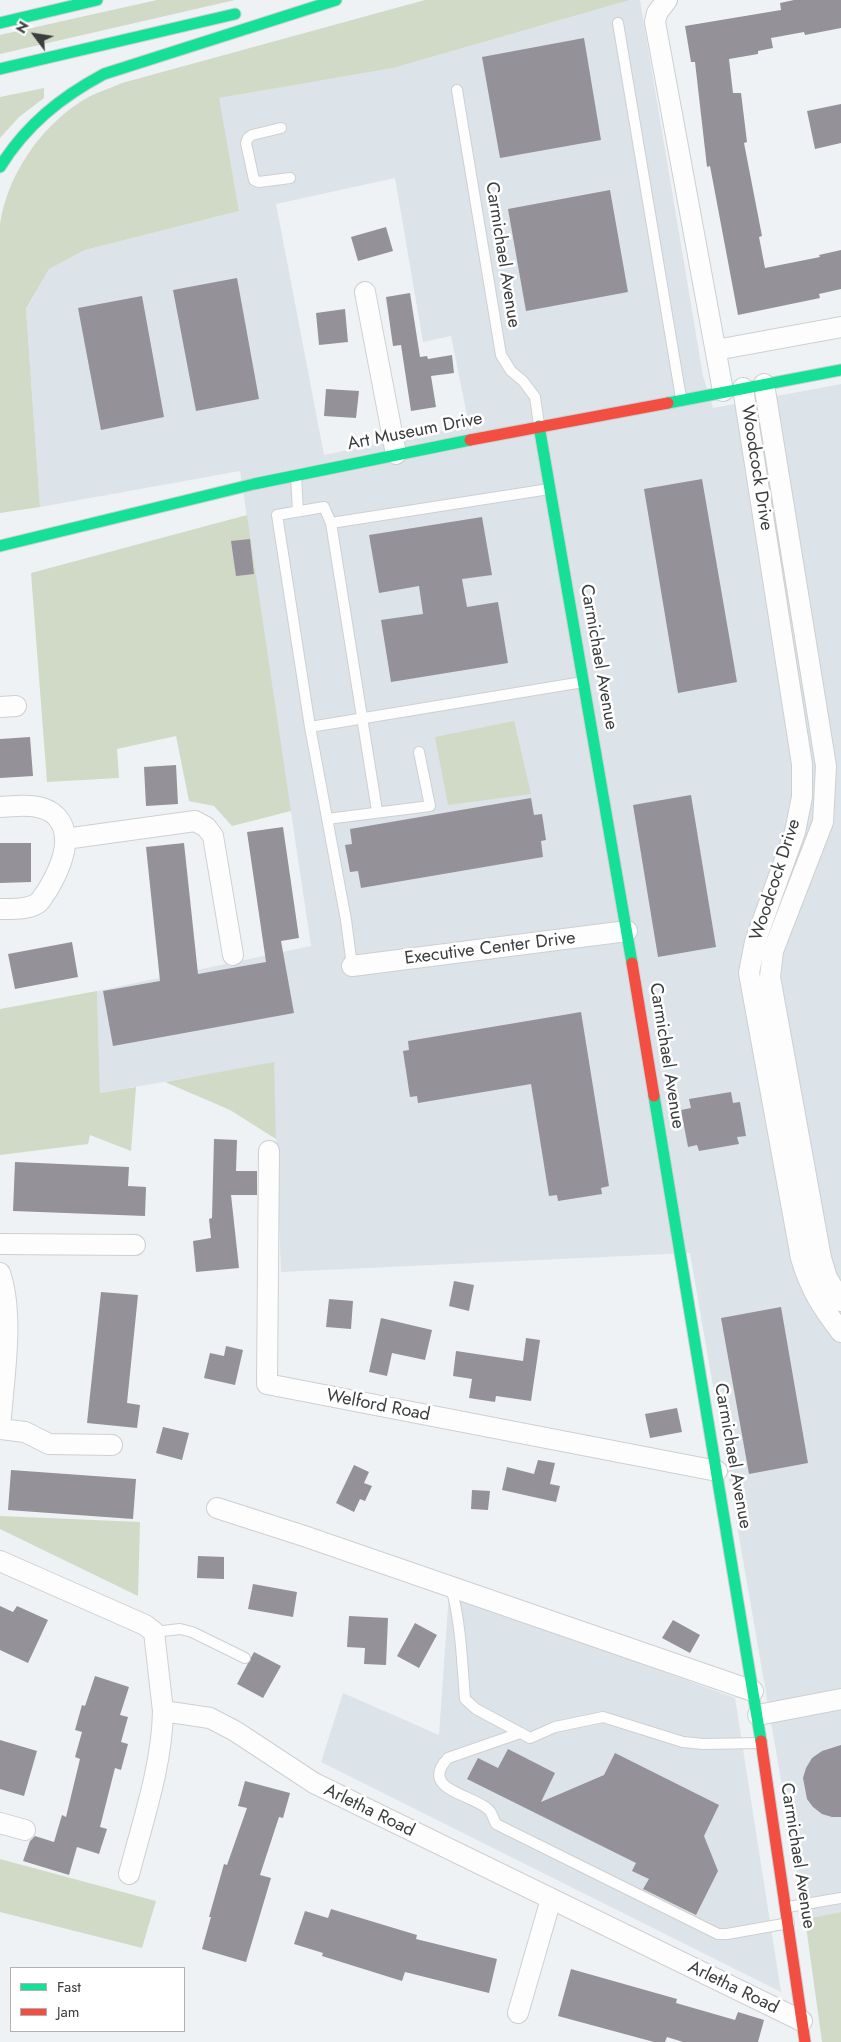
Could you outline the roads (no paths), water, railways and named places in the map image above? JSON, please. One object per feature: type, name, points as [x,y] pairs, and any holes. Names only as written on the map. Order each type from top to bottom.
[{"type":"main road","points":[[0,23],[97,0]]},
{"type":"main road","points":[[0,166],[20,137],[38,117],[58,101],[96,78],[134,63],[336,0]]},
{"type":"main road","points":[[0,69],[248,11]]},
{"type":"main road","name":"Art Museum Drive","points":[[0,546],[296,475],[396,454],[841,370]]},
{"type":"main road","name":"Carmichael Avenue","points":[[539,426],[627,931],[758,1715],[788,1908],[805,2042]]},
{"type":"street","points":[[667,0],[657,13],[655,22],[723,392]]},
{"type":"street","points":[[365,292],[396,454]]},
{"type":"street","points":[[716,350],[841,327]]},
{"type":"street","name":"Woodcock Drive","points":[[764,384],[826,766],[823,822],[773,951],[770,978],[821,1258],[827,1278],[841,1301]]},
{"type":"street","name":"Woodcock Drive","points":[[744,388],[800,756],[802,792],[795,832],[755,942],[749,973],[801,1258],[809,1284],[825,1311],[841,1332]]},
{"type":"street","points":[[0,807],[27,806],[40,808],[55,815],[62,826],[65,839],[63,856],[57,875],[39,903],[26,908],[0,909]]},
{"type":"street","points":[[65,839],[195,821],[206,827],[213,836],[233,955]]},
{"type":"street","name":"Executive Center Drive","points":[[352,966],[627,931]]},
{"type":"street","name":"Welford Road","points":[[268,1151],[267,1384],[717,1471]]},
{"type":"street","points":[[0,1244],[135,1245]]},
{"type":"street","points":[[0,1273],[7,1298],[8,1317],[0,1429],[25,1432],[49,1444],[112,1445]]},
{"type":"street","points":[[217,1508],[304,1536],[753,1691]]},
{"type":"street","points":[[0,1561],[145,1625],[154,1632],[163,1710],[162,1735],[158,1760],[129,1874]]},
{"type":"street","points":[[758,1715],[841,1700]]},
{"type":"street","name":"Arletha Road","points":[[163,1710],[210,1718],[235,1731],[314,1783],[802,2021]]},
{"type":"street","points":[[0,1823],[25,1830]]},
{"type":"street","points":[[518,2013],[551,1900]]},
{"type":"lane","points":[[618,23],[681,400]]},
{"type":"lane","name":"Carmichael Avenue","points":[[458,90],[500,355],[511,371],[535,397],[539,426]]},
{"type":"lane","points":[[281,128],[252,135],[246,143],[254,180],[259,182],[290,178]]},
{"type":"lane","points":[[296,475],[298,511]]},
{"type":"lane","points":[[331,524],[550,489]]},
{"type":"lane","points":[[352,966],[346,920],[310,727],[277,515],[324,507],[331,524],[377,812]]},
{"type":"lane","points":[[310,727],[584,681]]},
{"type":"lane","points":[[327,819],[430,806],[419,752]]},
{"type":"lane","points":[[450,1586],[458,1612],[465,1699],[476,1709],[530,1738],[555,1727],[604,1717],[683,1742],[703,1744],[762,1743]]},
{"type":"lane","points":[[154,1632],[180,1629],[192,1632],[245,1658]]},
{"type":"lane","points":[[520,1732],[448,1758],[440,1766],[440,1777],[444,1785],[488,1810],[496,1824],[718,1934],[790,1923]]},
{"type":"lane","points":[[788,1908],[841,1898]]}]
